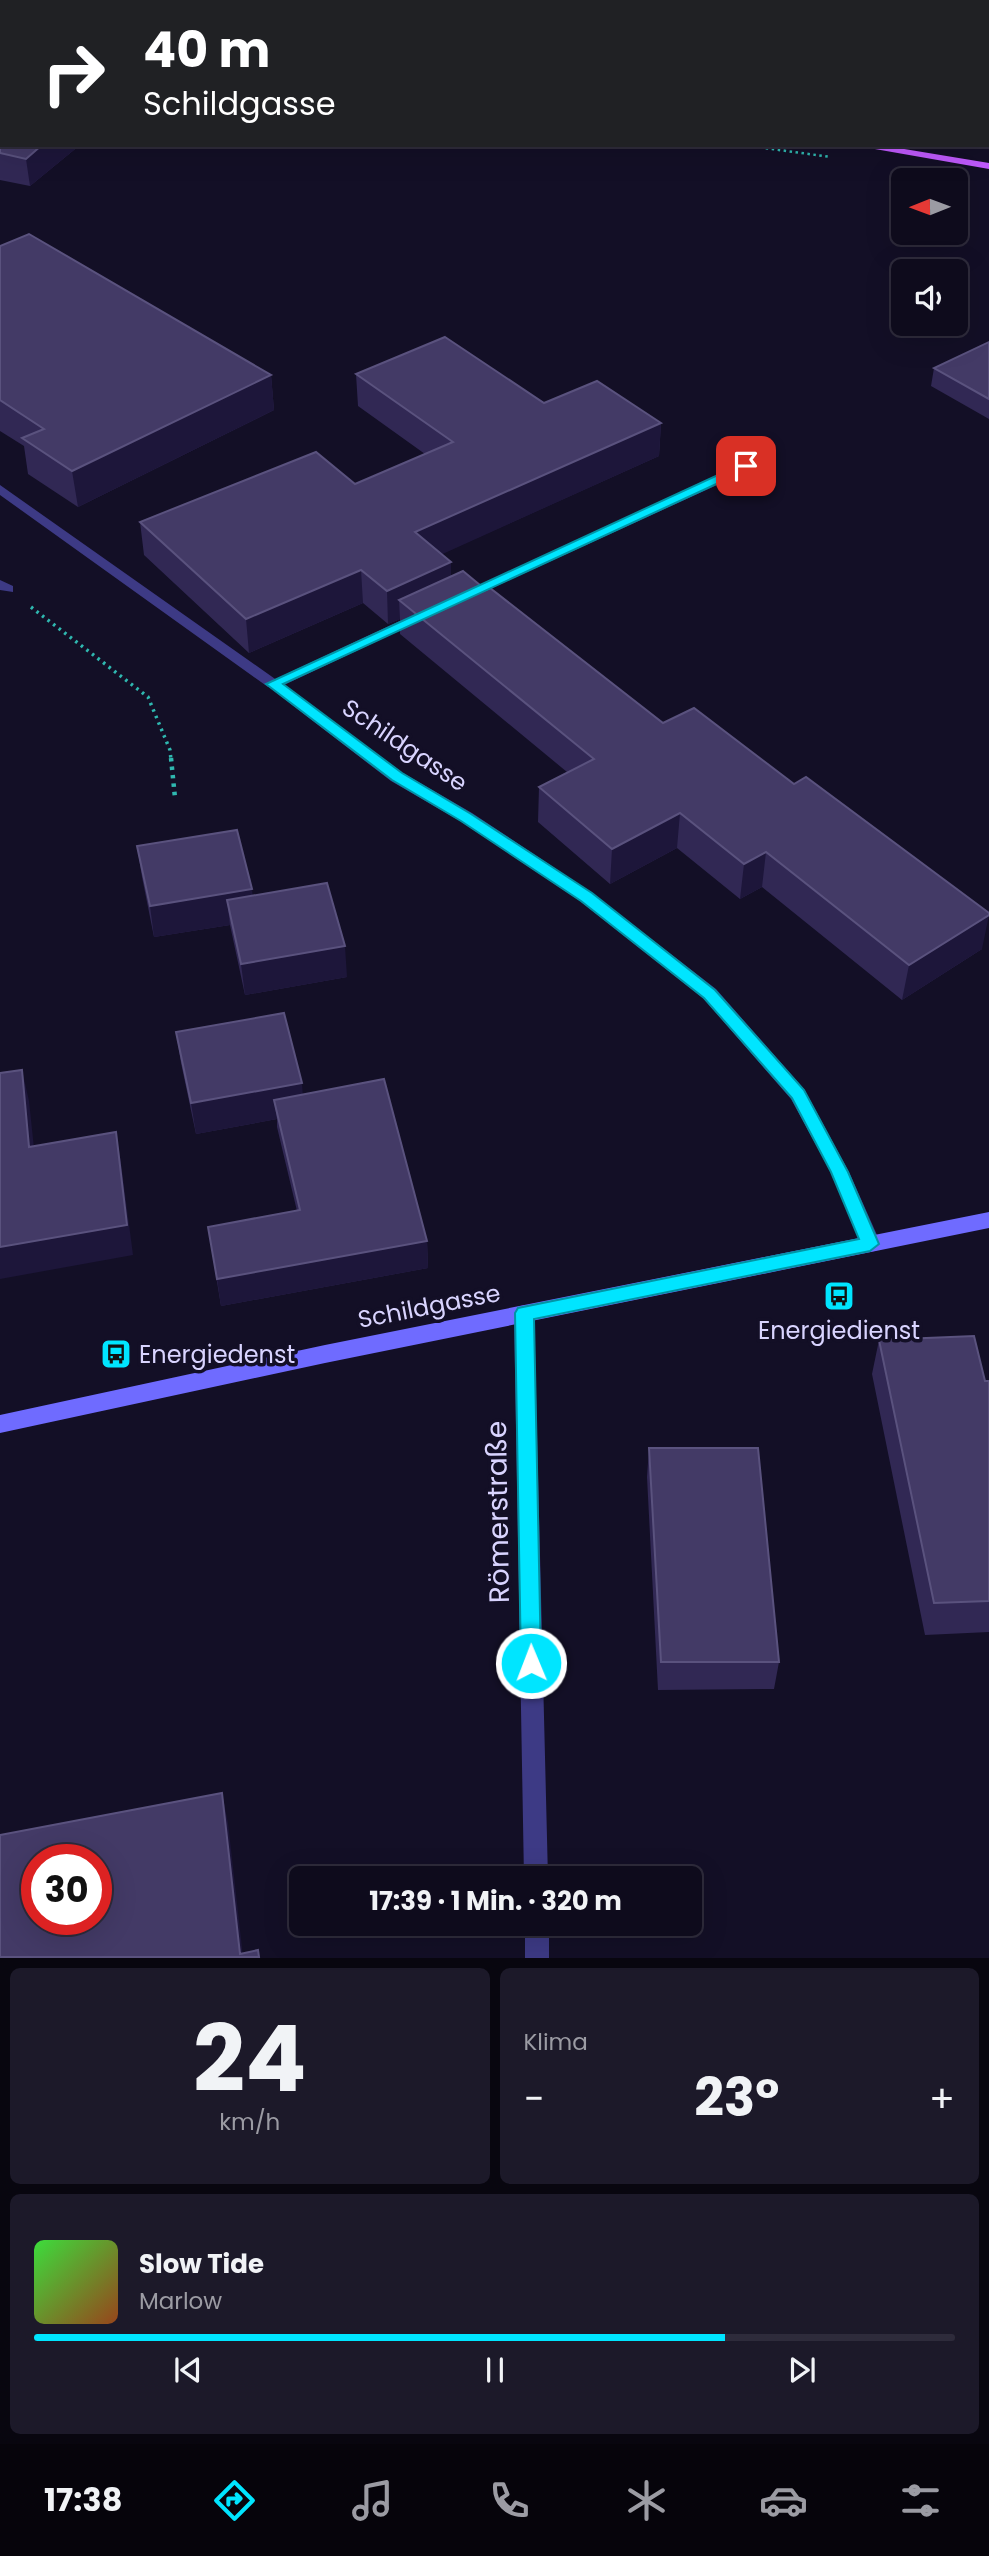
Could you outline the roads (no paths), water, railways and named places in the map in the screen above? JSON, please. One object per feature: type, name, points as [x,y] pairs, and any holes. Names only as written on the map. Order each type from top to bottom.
[{"type":"main road","points":[[870,147],[989,166]]},
{"type":"street","points":[[273,684],[771,454]]},
{"type":"street","name":"Schildgasse","points":[[0,489],[273,684],[397,777],[466,817],[586,897],[710,994],[798,1094],[840,1172],[870,1244]]},
{"type":"street","name":"Schildgasse","points":[[0,1424],[524,1313],[989,1220]]},
{"type":"street","name":"Römerstraße","points":[[524,1313],[536,1866]]},
{"type":"street","points":[[537,1936],[537,1958]]},
{"type":"place","name":"Energiedienst","points":[[839,1296]]},
{"type":"place","name":"Energiedenst","points":[[116,1354]]}]
